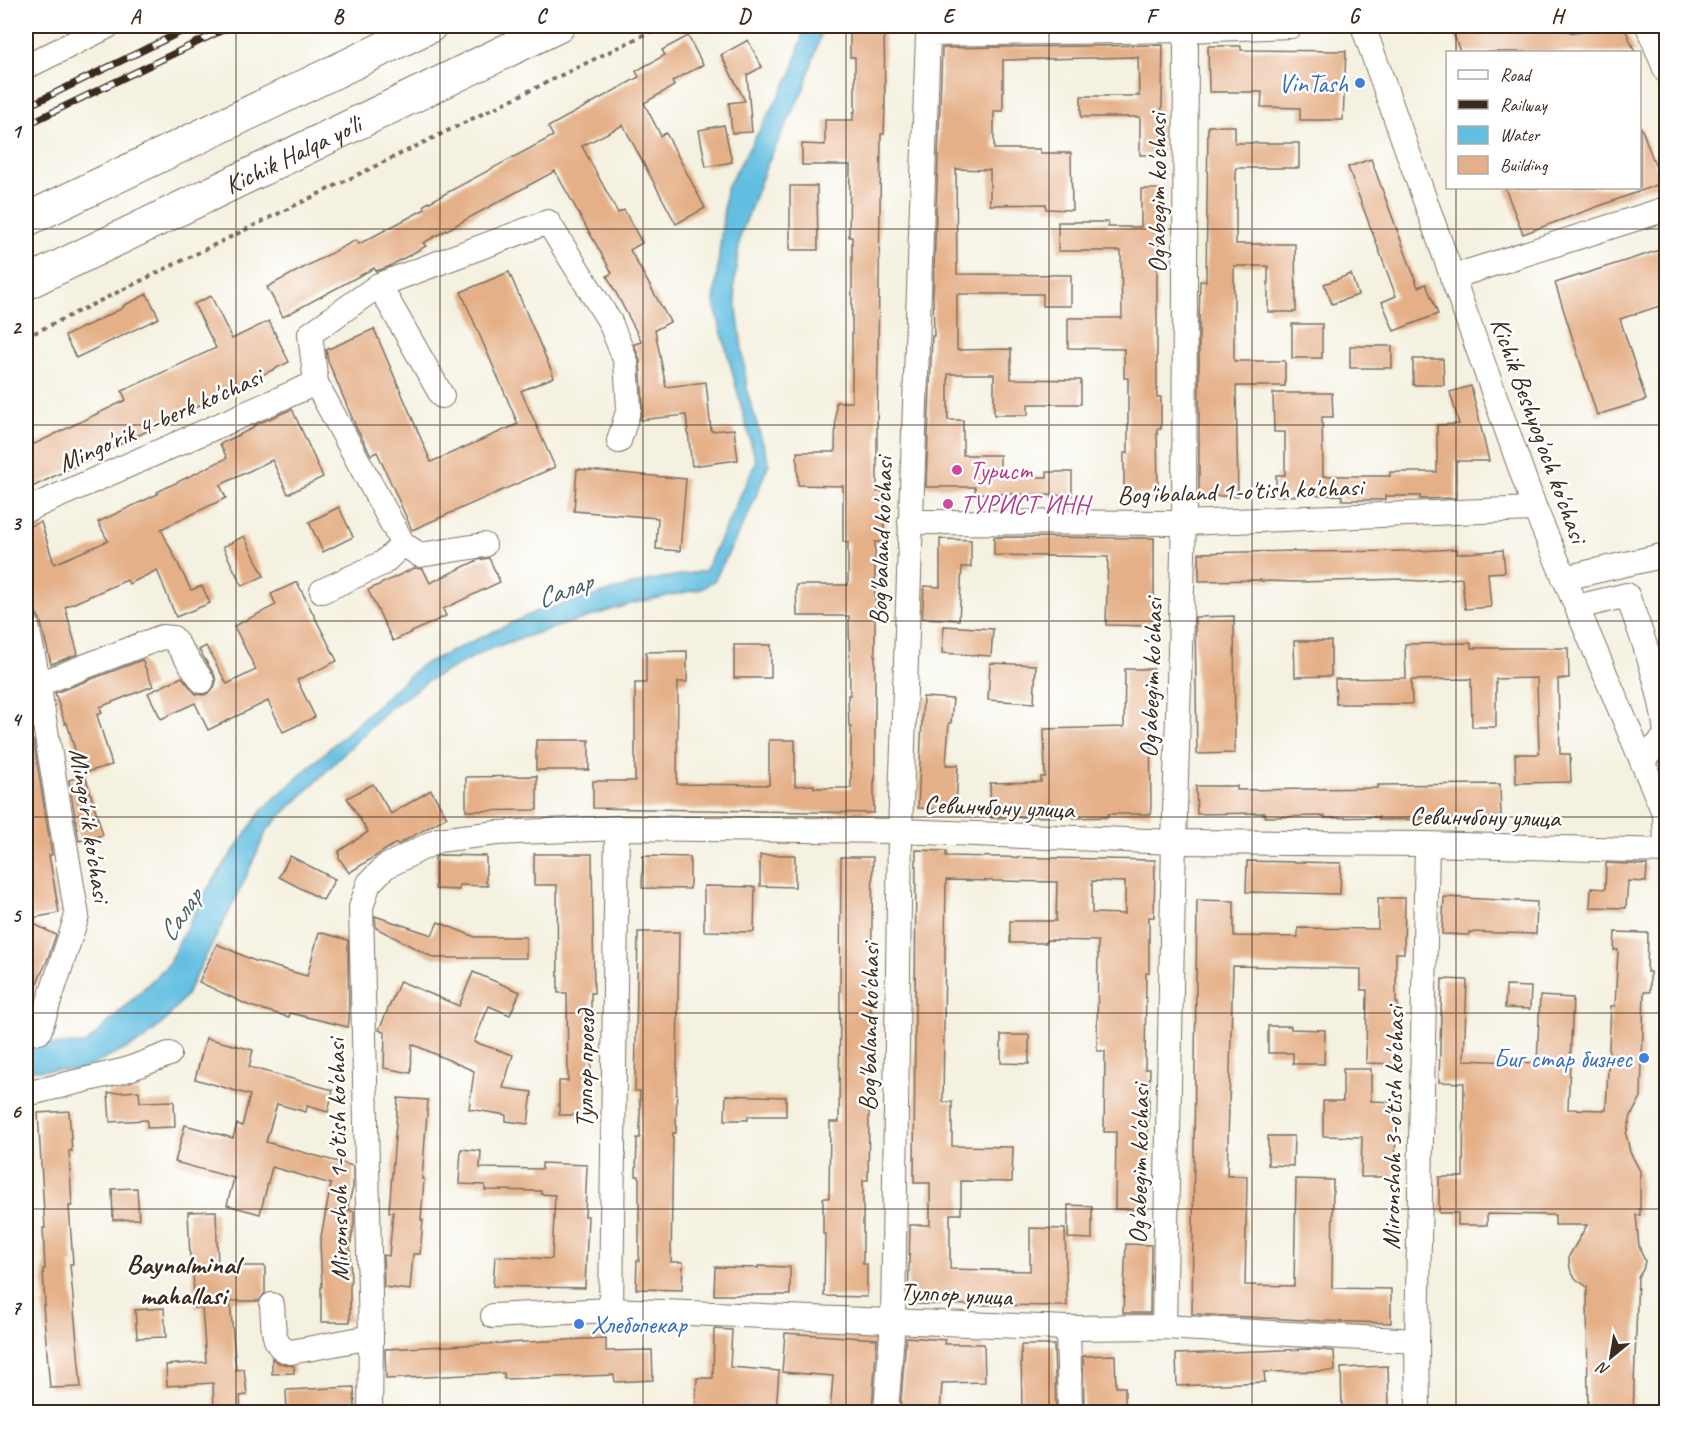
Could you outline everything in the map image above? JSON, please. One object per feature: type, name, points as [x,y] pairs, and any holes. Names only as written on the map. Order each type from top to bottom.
[{"type":"highway","points":[[26,220],[430,26]]},
{"type":"highway","name":"Kichik Halqa yo'li","points":[[26,283],[558,26]]},
{"type":"street","points":[[26,67],[108,26]]},
{"type":"street","name":"Bog'baland ko'chasi","points":[[886,1413],[893,1320],[900,831],[928,34],[1291,26]]},
{"type":"street","name":"Kichik Beshyog'och ko'chasi","points":[[1364,26],[1535,509],[1666,815],[1666,850]]},
{"type":"street","points":[[1648,26],[1666,71]]},
{"type":"street","name":"Og'abegim ko'chasi","points":[[1164,1327],[1174,842],[1184,523],[1186,30]]},
{"type":"street","points":[[1452,277],[1666,209]]},
{"type":"street","points":[[484,545],[420,555],[403,544],[316,383],[310,334],[379,285],[548,222],[610,322],[626,362],[629,408],[619,441]]},
{"type":"street","points":[[379,285],[442,396]]},
{"type":"street","name":"Mingo'rik 4-berk ko'chasi","points":[[26,510],[316,383]]},
{"type":"street","name":"Bog'ibaland 1-o'tish ko'chasi","points":[[910,522],[1184,523],[1535,509]]},
{"type":"street","points":[[322,591],[383,562],[403,544]]},
{"type":"street","points":[[1564,578],[1666,555]]},
{"type":"street","points":[[1576,607],[1627,595],[1664,716],[1666,736],[1642,761]]},
{"type":"street","name":"Mingo'rik ko'chasi","points":[[26,622],[32,688],[77,916],[39,1032]]},
{"type":"street","points":[[32,688],[162,637],[173,638],[202,681]]},
{"type":"street","name":"Севинчбону улица","points":[[361,907],[369,883],[385,867],[438,840],[497,832],[617,828],[900,831],[1174,842],[1427,844],[1666,850]]},
{"type":"street","name":"Тулпор проезд","points":[[611,1310],[617,828]]},
{"type":"street","name":"Mironshoh 3-o'tish ko'chasi","points":[[1418,1413],[1417,1341],[1427,844]]},
{"type":"street","name":"Mironshoh 1-o'tish ko'chasi","points":[[361,907],[371,1337],[370,1413]]},
{"type":"street","points":[[31,1093],[126,1070],[169,1054]]},
{"type":"street","points":[[272,1305],[276,1343],[283,1350],[291,1352],[371,1337]]},
{"type":"street","name":"Тулпор улица","points":[[492,1316],[611,1310],[1068,1328],[1164,1327],[1417,1341]]},
{"type":"street","points":[[1068,1328],[1070,1413]]},
{"type":"path","points":[[26,337],[662,26]]},
{"type":"water","name":"Салар","points":[[805,26],[826,26],[821,34],[804,88],[767,164],[740,237],[734,287],[748,395],[769,463],[749,513],[714,581],[701,589],[634,603],[518,639],[487,650],[429,680],[388,710],[267,830],[240,890],[186,995],[166,1020],[142,1041],[82,1070],[26,1070],[26,1045],[86,1044],[167,966],[204,894],[262,810],[420,666],[535,612],[650,580],[705,571],[756,462],[714,303],[726,189],[792,73]]},
{"type":"building","points":[[850,26],[884,26],[885,107],[884,134],[881,134],[877,492],[884,492],[884,542],[875,542],[874,813],[593,808],[593,781],[635,781],[635,683],[646,683],[646,652],[687,651],[687,682],[678,682],[677,784],[769,785],[769,740],[795,740],[795,786],[851,788],[851,726],[849,726],[848,695],[850,695],[849,616],[797,616],[796,585],[848,585],[848,542],[843,542],[843,486],[798,485],[797,452],[835,452],[836,402],[852,402],[850,165],[802,165],[802,144],[825,145],[825,120],[853,120],[855,57],[850,57]]},
{"type":"building","points":[[1451,26],[1551,26],[1574,33],[1599,26],[1624,26],[1635,51],[1460,51]]},
{"type":"building","points":[[688,36],[703,65],[672,81],[674,86],[644,103],[661,136],[666,133],[705,208],[676,224],[623,125],[582,146],[618,213],[624,210],[642,243],[630,250],[670,322],[655,330],[666,387],[706,382],[711,431],[734,429],[738,460],[692,466],[686,415],[640,420],[643,407],[640,361],[634,344],[642,342],[607,276],[612,273],[555,171],[423,243],[426,246],[388,267],[376,271],[374,268],[283,317],[267,287],[356,240],[359,244],[425,209],[424,205],[553,136],[548,127],[639,77],[636,71],[665,55],[662,50]]},
{"type":"building","points":[[748,40],[762,67],[747,75],[752,132],[732,133],[729,103],[745,101],[721,55]]},
{"type":"building","points":[[1163,45],[1161,155],[1140,155],[1140,117],[1081,117],[1081,96],[1139,96],[1138,57],[1003,60],[1003,111],[994,111],[994,149],[1040,149],[1040,153],[1071,153],[1072,210],[1046,209],[1046,204],[990,205],[990,170],[956,169],[957,274],[1071,275],[1071,306],[1043,306],[1043,294],[957,294],[957,350],[1011,349],[1011,379],[1081,380],[1081,404],[1028,404],[1028,415],[994,415],[994,374],[948,374],[948,420],[963,420],[963,455],[1000,455],[1000,477],[1047,477],[1047,472],[1072,472],[1072,496],[975,493],[975,487],[926,487],[932,336],[934,336],[933,295],[942,48]]},
{"type":"building","points":[[1208,46],[1241,46],[1241,50],[1346,51],[1343,120],[1300,120],[1300,108],[1261,107],[1262,92],[1209,92]]},
{"type":"building","points":[[724,125],[732,162],[706,167],[699,130]]},
{"type":"building","points":[[1208,126],[1235,126],[1235,143],[1299,143],[1299,168],[1236,168],[1236,244],[1295,244],[1296,312],[1268,312],[1268,266],[1234,266],[1234,361],[1285,361],[1285,386],[1236,386],[1238,496],[1199,496],[1200,281],[1206,281]]},
{"type":"building","points":[[1641,127],[1662,183],[1523,234],[1505,189],[1641,189]]},
{"type":"building","points":[[1371,159],[1418,287],[1426,284],[1438,314],[1394,331],[1382,302],[1396,296],[1348,167]]},
{"type":"building","points":[[790,186],[817,186],[818,250],[790,250]]},
{"type":"building","points":[[1141,189],[1161,189],[1159,251],[1157,251],[1157,397],[1161,397],[1161,429],[1157,429],[1158,494],[1124,494],[1124,453],[1128,453],[1128,378],[1124,378],[1124,349],[1068,348],[1068,318],[1122,318],[1121,251],[1058,251],[1058,222],[1108,222],[1108,227],[1141,227]]},
{"type":"building","points":[[1666,248],[1666,304],[1620,319],[1646,400],[1597,415],[1555,283]]},
{"type":"building","points":[[509,272],[554,377],[521,391],[555,467],[412,530],[377,452],[371,455],[356,427],[328,361],[326,350],[374,329],[431,462],[518,424],[461,292]]},
{"type":"building","points":[[1351,274],[1358,295],[1332,304],[1324,284]]},
{"type":"building","points":[[147,294],[159,318],[76,358],[65,336]]},
{"type":"building","points":[[211,296],[232,339],[269,321],[289,362],[26,490],[26,448],[126,400],[122,391],[216,348],[194,304]]},
{"type":"building","points":[[1292,324],[1322,324],[1322,358],[1292,358]]},
{"type":"building","points":[[1350,346],[1392,346],[1392,368],[1350,368]]},
{"type":"building","points":[[1413,359],[1443,359],[1444,385],[1413,385]]},
{"type":"building","points":[[1471,386],[1489,461],[1456,461],[1456,498],[1420,499],[1420,496],[1385,496],[1385,500],[1342,500],[1342,495],[1276,496],[1276,475],[1285,475],[1285,432],[1274,432],[1273,393],[1332,393],[1333,417],[1322,417],[1323,476],[1390,476],[1390,472],[1437,472],[1437,425],[1459,424],[1450,392]]},
{"type":"building","points":[[292,409],[323,477],[288,494],[272,460],[220,485],[226,498],[161,529],[191,590],[202,586],[210,603],[176,617],[157,570],[129,584],[127,580],[65,607],[78,654],[51,664],[40,619],[35,611],[26,579],[26,527],[41,522],[54,564],[108,541],[98,522],[227,458],[220,444]]},
{"type":"building","points":[[577,469],[686,479],[680,551],[656,549],[658,518],[574,511]]},
{"type":"building","points":[[339,507],[353,537],[323,552],[309,522]]},
{"type":"building","points":[[244,536],[264,576],[242,586],[223,547]]},
{"type":"building","points":[[994,537],[1154,538],[1154,626],[1106,625],[1108,557],[994,555]]},
{"type":"building","points":[[940,539],[971,540],[971,567],[962,567],[959,620],[922,618],[924,586],[940,587]]},
{"type":"building","points":[[1457,549],[1457,554],[1503,550],[1505,572],[1488,573],[1491,607],[1465,609],[1462,578],[1422,581],[1402,579],[1299,582],[1199,581],[1199,553]]},
{"type":"building","points":[[489,558],[500,582],[443,609],[446,616],[393,641],[368,590],[414,568],[423,569],[430,583],[478,560]]},
{"type":"building","points":[[297,582],[337,661],[297,680],[315,717],[283,732],[268,701],[208,730],[195,703],[161,719],[148,693],[182,677],[196,694],[204,695],[214,688],[216,681],[214,674],[199,650],[206,646],[227,684],[256,670],[234,626],[276,605],[271,594]]},
{"type":"building","points":[[1234,616],[1235,753],[1197,754],[1195,617]]},
{"type":"building","points":[[944,626],[993,629],[991,656],[942,653]]},
{"type":"building","points":[[1294,641],[1331,641],[1331,676],[1295,677]]},
{"type":"building","points":[[1471,643],[1471,648],[1568,648],[1569,678],[1558,679],[1560,754],[1570,754],[1571,782],[1516,783],[1515,754],[1539,754],[1537,678],[1496,679],[1496,727],[1472,727],[1471,679],[1411,680],[1412,704],[1336,704],[1335,679],[1406,678],[1405,644]]},
{"type":"building","points":[[734,645],[771,645],[771,678],[734,678]]},
{"type":"building","points":[[142,660],[153,686],[100,707],[102,713],[97,715],[112,765],[82,773],[55,693]]},
{"type":"building","points":[[990,663],[1036,665],[1034,703],[988,700]]},
{"type":"building","points":[[1125,669],[1154,669],[1153,708],[1150,708],[1151,814],[1108,814],[1108,817],[1074,818],[1074,816],[991,818],[990,783],[1041,782],[1041,777],[1045,777],[1044,729],[1124,727]]},
{"type":"building","points":[[923,697],[953,699],[946,765],[958,765],[956,810],[918,808]]},
{"type":"building","points":[[26,740],[33,740],[34,744],[59,913],[32,918],[26,878]]},
{"type":"building","points":[[536,740],[589,740],[589,770],[536,770]]},
{"type":"building","points":[[85,775],[103,835],[79,841],[69,780]]},
{"type":"building","points":[[537,776],[537,810],[466,811],[466,777]]},
{"type":"building","points":[[373,784],[391,814],[431,790],[447,817],[397,845],[396,843],[349,873],[339,858],[339,851],[368,832],[347,798]]},
{"type":"building","points":[[1500,784],[1501,818],[1379,820],[1379,817],[1265,817],[1265,813],[1197,814],[1196,786],[1237,786],[1237,790]]},
{"type":"building","points":[[916,850],[946,851],[946,856],[1155,860],[1154,917],[1149,917],[1149,973],[1146,973],[1145,1069],[1150,1069],[1146,1210],[1115,1209],[1116,1132],[1104,1132],[1105,1051],[1097,1051],[1098,941],[1046,940],[1046,943],[1010,943],[1010,921],[1056,921],[1057,882],[946,880],[943,1102],[952,1102],[952,1146],[1013,1147],[1012,1182],[961,1181],[961,1214],[950,1214],[950,1269],[1030,1271],[1030,1228],[1065,1229],[1067,1306],[908,1304],[910,1225],[930,1225],[930,1183],[914,1183]],"holes":[[[1092,881],[1125,882],[1125,914],[1092,913]]]},
{"type":"building","points":[[534,854],[592,854],[594,993],[591,993],[591,1076],[586,1076],[587,1115],[559,1115],[559,1081],[568,1081],[567,993],[558,993],[557,885],[534,885]]},
{"type":"building","points":[[439,855],[486,856],[488,886],[459,885],[459,890],[435,889],[435,857]]},
{"type":"building","points":[[760,855],[795,855],[795,887],[760,886]]},
{"type":"building","points":[[290,856],[335,879],[323,900],[279,877]]},
{"type":"building","points":[[643,856],[690,857],[690,889],[642,888]]},
{"type":"building","points":[[841,857],[873,857],[868,1180],[863,1180],[863,1264],[867,1264],[867,1297],[824,1296],[823,1198],[829,1198],[830,1122],[839,1122]]},
{"type":"building","points":[[1247,861],[1341,863],[1340,894],[1246,892]]},
{"type":"building","points":[[1606,863],[1647,865],[1646,882],[1628,881],[1626,908],[1590,907],[1591,888],[1605,889]]},
{"type":"building","points":[[704,886],[755,887],[754,932],[704,931]]},
{"type":"building","points":[[1444,897],[1537,902],[1536,934],[1469,932],[1469,935],[1442,934]]},
{"type":"building","points":[[1378,898],[1405,898],[1404,953],[1396,953],[1398,1064],[1366,1063],[1367,990],[1361,990],[1361,969],[1233,966],[1227,1176],[1247,1176],[1245,1285],[1294,1286],[1296,1179],[1333,1180],[1332,1288],[1391,1289],[1391,1323],[1192,1314],[1197,900],[1234,901],[1234,936],[1298,937],[1298,928],[1378,929]]},
{"type":"building","points":[[375,916],[432,935],[438,922],[475,937],[526,937],[526,958],[434,958],[376,928]]},
{"type":"building","points":[[26,920],[56,935],[26,1007]]},
{"type":"building","points":[[319,932],[348,940],[348,1027],[290,1013],[289,1017],[250,1006],[199,982],[217,944],[255,961],[307,976]]},
{"type":"building","points":[[638,932],[679,932],[676,1133],[673,1133],[671,1262],[683,1262],[682,1290],[636,1289],[637,1261],[639,1261],[637,1138],[640,1138],[640,1091],[635,1091]]},
{"type":"building","points":[[1615,932],[1648,933],[1647,972],[1650,972],[1650,992],[1644,992],[1641,1097],[1631,1116],[1626,1134],[1630,1152],[1640,1171],[1640,1215],[1636,1215],[1639,1246],[1645,1261],[1638,1277],[1633,1413],[1588,1413],[1587,1287],[1576,1279],[1569,1263],[1569,1256],[1587,1225],[1555,1225],[1555,1215],[1487,1214],[1487,1225],[1458,1225],[1458,1213],[1439,1213],[1439,1177],[1463,1177],[1464,1083],[1439,1082],[1442,979],[1467,980],[1464,1060],[1537,1063],[1540,996],[1573,998],[1568,1109],[1606,1110],[1611,1006],[1615,1006],[1618,950],[1614,950]]},
{"type":"building","points":[[473,972],[520,992],[510,1015],[489,1006],[474,1042],[513,1055],[503,1088],[532,1092],[528,1124],[506,1121],[506,1115],[469,1109],[474,1071],[412,1044],[411,1073],[384,1068],[385,1033],[379,1030],[400,981],[459,1006]]},
{"type":"building","points":[[1506,986],[1531,987],[1530,1009],[1505,1008]]},
{"type":"building","points":[[1268,1026],[1325,1030],[1324,1064],[1293,1064],[1293,1053],[1268,1053]]},
{"type":"building","points":[[1001,1035],[1029,1035],[1029,1064],[1001,1063]]},
{"type":"building","points":[[206,1038],[253,1050],[249,1067],[333,1090],[328,1112],[307,1106],[306,1112],[277,1104],[266,1142],[353,1166],[353,1187],[347,1210],[354,1212],[350,1247],[350,1322],[321,1322],[320,1242],[331,1184],[272,1167],[260,1214],[227,1205],[234,1178],[175,1162],[185,1125],[233,1138],[237,1124],[242,1126],[250,1095],[195,1079]]},
{"type":"building","points":[[1343,1069],[1371,1069],[1371,1101],[1396,1102],[1395,1177],[1361,1177],[1362,1137],[1323,1136],[1323,1101],[1343,1101]]},
{"type":"building","points":[[139,1091],[140,1102],[174,1101],[175,1127],[147,1128],[147,1120],[110,1122],[108,1093]]},
{"type":"building","points":[[726,1095],[786,1097],[786,1116],[748,1116],[748,1120],[725,1120]]},
{"type":"building","points":[[398,1098],[428,1100],[422,1179],[424,1179],[421,1220],[423,1220],[420,1254],[413,1254],[410,1290],[384,1287],[383,1255],[389,1256],[393,1212],[389,1212]]},
{"type":"building","points":[[69,1111],[72,1206],[69,1206],[73,1264],[70,1264],[81,1387],[50,1388],[43,1305],[45,1305],[43,1269],[45,1269],[43,1228],[45,1228],[38,1113]]},
{"type":"building","points":[[1268,1136],[1294,1136],[1293,1166],[1268,1165]]},
{"type":"building","points":[[461,1149],[481,1151],[480,1168],[542,1169],[542,1163],[587,1165],[585,1216],[588,1216],[585,1288],[493,1286],[495,1256],[552,1259],[555,1195],[541,1194],[541,1191],[485,1190],[485,1185],[459,1184]]},
{"type":"building","points":[[137,1188],[139,1219],[113,1220],[112,1189]]},
{"type":"building","points":[[1068,1205],[1092,1206],[1092,1239],[1068,1238]]},
{"type":"building","points":[[216,1211],[218,1266],[265,1266],[265,1293],[259,1301],[230,1301],[236,1370],[244,1369],[247,1395],[240,1396],[241,1413],[214,1413],[213,1383],[167,1386],[166,1365],[206,1362],[202,1307],[195,1308],[188,1212]]},
{"type":"building","points":[[1126,1244],[1151,1245],[1150,1313],[1123,1313]]},
{"type":"building","points":[[758,1266],[790,1267],[790,1295],[714,1295],[715,1267],[758,1268]]},
{"type":"building","points":[[164,1308],[166,1337],[137,1338],[135,1310]]},
{"type":"building","points":[[714,1329],[732,1330],[730,1367],[779,1371],[776,1411],[726,1408],[725,1413],[695,1413],[697,1378],[713,1378]]},
{"type":"building","points":[[785,1333],[877,1339],[870,1413],[830,1413],[833,1376],[782,1372]]},
{"type":"building","points":[[906,1337],[945,1340],[944,1344],[984,1344],[985,1382],[942,1383],[940,1413],[900,1411]]},
{"type":"building","points":[[606,1338],[606,1351],[652,1350],[653,1380],[615,1382],[614,1375],[504,1379],[504,1373],[386,1379],[385,1349]]},
{"type":"building","points":[[1021,1345],[1054,1345],[1056,1411],[1022,1412]]},
{"type":"building","points":[[1309,1349],[1334,1351],[1335,1371],[1264,1372],[1265,1382],[1177,1386],[1176,1354]]},
{"type":"building","points":[[1115,1355],[1116,1387],[1125,1387],[1125,1413],[1084,1413],[1083,1356]]},
{"type":"building","points":[[272,1358],[279,1363],[294,1366],[294,1373],[272,1374]]},
{"type":"building","points":[[1388,1366],[1389,1409],[1342,1410],[1341,1368]]},
{"type":"building","points":[[354,1387],[355,1411],[287,1413],[286,1390]]},
{"type":"railway","points":[[26,107],[193,26]]},
{"type":"railway","points":[[26,125],[231,26]]},
{"type":"place","name":"VinTash","points":[[1360,83]]},
{"type":"place","name":"Турист","points":[[957,470]]},
{"type":"place","name":"ТУРИСТ ИНН","points":[[948,504]]},
{"type":"place","name":"Биг стар бизнес","points":[[1644,1058]]},
{"type":"place","name":"Хлебопекар","points":[[579,1324]]},
{"type":"district","name":"Baynalminal mahallasi","points":[[183,1280]]}]
